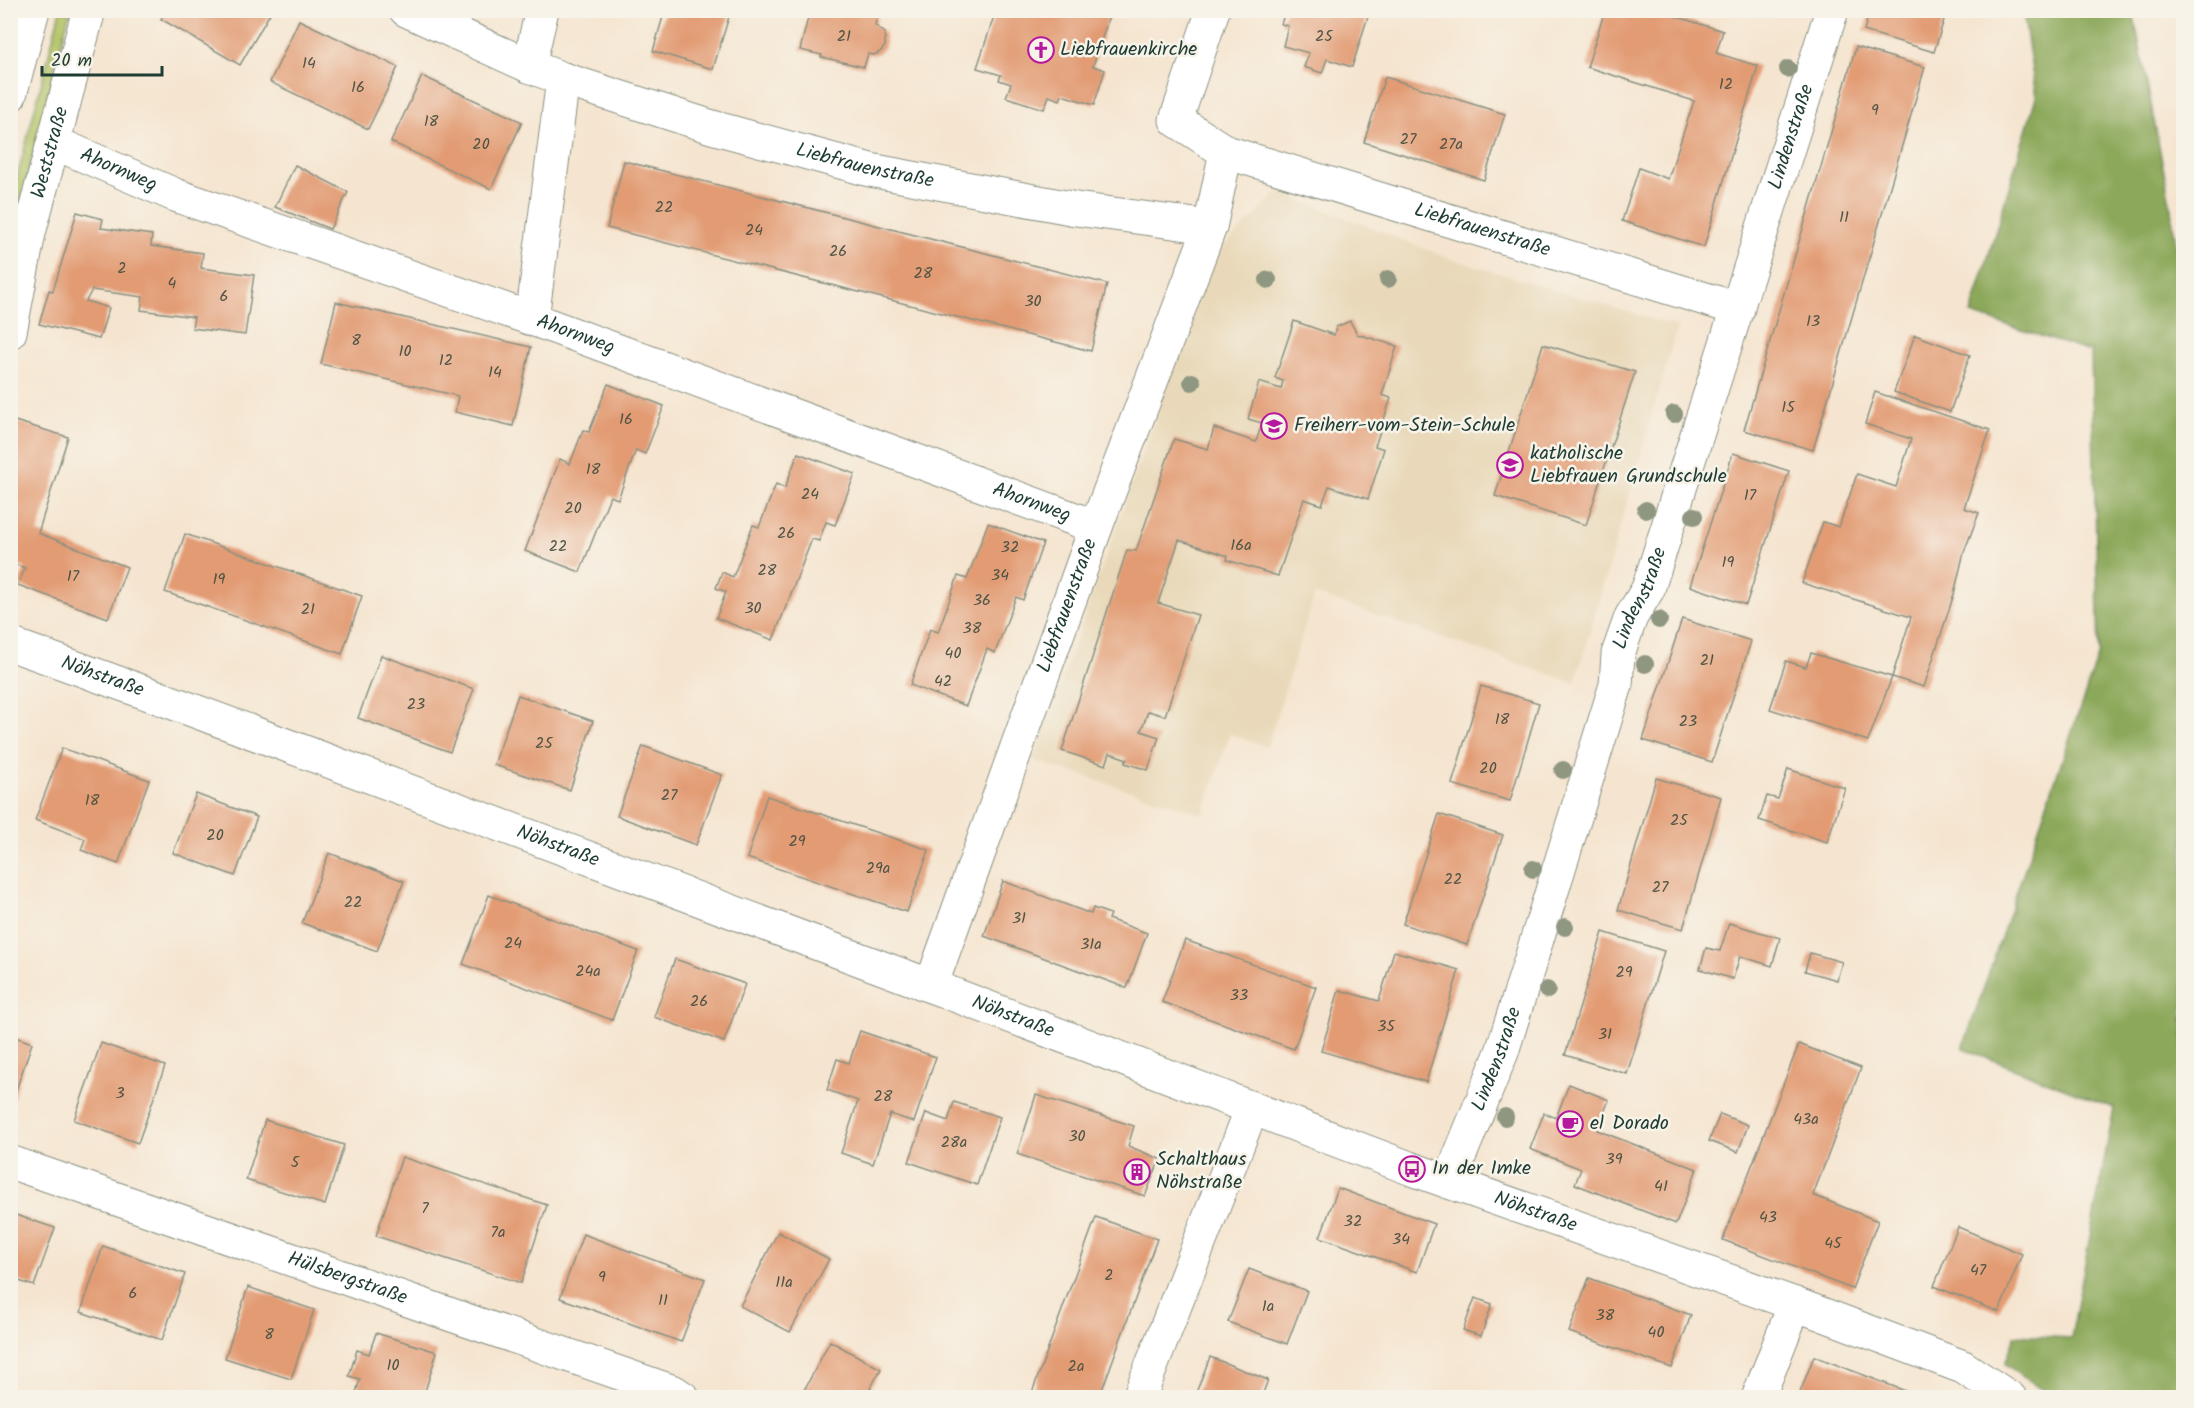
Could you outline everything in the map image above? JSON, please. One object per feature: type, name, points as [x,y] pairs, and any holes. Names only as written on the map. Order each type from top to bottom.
[{"type":"street","points":[[10,95],[33,10]]},
{"type":"street","name":"Weststraße","points":[[10,332],[29,233],[89,10]]},
{"type":"street","name":"Liebfrauenstraße","points":[[406,10],[562,79],[712,127],[870,170],[1076,209],[1210,227]]},
{"type":"street","points":[[529,66],[542,10]]},
{"type":"street","name":"Liebfrauenstraße","points":[[1213,10],[1176,120],[1226,152],[1738,309]]},
{"type":"street","name":"Lindenstraße","points":[[1449,1182],[1502,1052],[1616,685],[1618,654],[1631,617],[1648,589],[1832,10]]},
{"type":"street","points":[[532,319],[562,79]]},
{"type":"street","name":"Ahornweg","points":[[55,142],[175,195],[532,319],[1096,527]]},
{"type":"street","name":"Liebfrauenstraße","points":[[931,986],[1096,527],[1210,227],[1226,152]]},
{"type":"street","name":"Nöhstraße","points":[[10,644],[931,986],[1449,1182],[1795,1304],[1963,1368],[2010,1398]]},
{"type":"street","points":[[1139,1398],[1251,1108]]},
{"type":"street","name":"Hülsbergstraße","points":[[10,1162],[674,1392],[683,1398]]},
{"type":"street","points":[[1758,1398],[1795,1304]]},
{"type":"shaded area","points":[[1279,192],[1449,258],[1677,327],[1575,683],[1315,594],[1267,747],[1230,734],[1203,814],[1033,760],[1213,257]]},
{"type":"green space","points":[[60,11],[70,11],[14,227],[11,226],[11,201]]},
{"type":"green space","points":[[2023,11],[2133,11],[2170,203],[2183,292],[2183,1397],[2052,1397],[2005,1364],[2015,1335],[2071,1338],[2114,1108],[1963,1048],[2099,653],[2091,352],[1971,314],[2036,97]]},
{"type":"building","points":[[166,10],[272,10],[240,65],[161,19]]},
{"type":"building","points":[[665,10],[731,10],[713,69],[653,51]]},
{"type":"building","points":[[810,10],[879,10],[875,25],[885,33],[885,46],[874,55],[868,54],[864,67],[800,50]]},
{"type":"building","name":"Liebfrauenkirche","points":[[996,10],[1111,10],[1093,66],[1105,70],[1094,105],[1062,95],[1060,100],[1049,96],[1044,109],[1006,97],[1011,84],[999,80],[1001,75],[977,68]]},
{"type":"building","points":[[1286,10],[1370,10],[1352,67],[1327,59],[1322,73],[1304,67],[1309,53],[1283,46],[1288,26],[1281,24]]},
{"type":"building","points":[[1605,10],[1655,10],[1723,31],[1716,53],[1758,66],[1704,247],[1622,221],[1639,168],[1668,179],[1694,101],[1587,67]]},
{"type":"building","points":[[1870,10],[1947,10],[1934,52],[1864,31]]},
{"type":"building","points":[[299,20],[398,67],[368,129],[270,82]]},
{"type":"building","points":[[1856,47],[1925,67],[1813,450],[1744,430]]},
{"type":"building","points":[[422,76],[522,122],[491,189],[391,142]]},
{"type":"building","points":[[1385,77],[1505,114],[1484,180],[1364,142]]},
{"type":"building","points":[[624,161],[1107,284],[1091,351],[607,228]]},
{"type":"building","points":[[295,165],[348,192],[330,229],[275,207]]},
{"type":"building","points":[[77,212],[103,219],[101,228],[152,235],[151,246],[203,253],[201,268],[254,275],[245,335],[192,328],[194,317],[141,310],[143,297],[92,290],[86,301],[109,308],[99,339],[39,324],[49,290],[53,291]]},
{"type":"building","points":[[336,302],[531,347],[513,426],[455,412],[458,396],[321,364]]},
{"type":"building","points":[[1294,321],[1334,335],[1336,327],[1350,321],[1357,334],[1397,346],[1382,395],[1391,398],[1375,446],[1384,449],[1368,499],[1329,486],[1322,505],[1304,499],[1278,576],[1227,560],[1228,556],[1179,540],[1158,603],[1198,615],[1165,716],[1148,711],[1141,731],[1159,737],[1148,770],[1125,763],[1127,759],[1110,753],[1106,765],[1062,751],[1127,550],[1136,551],[1174,439],[1208,449],[1214,428],[1256,442],[1262,423],[1248,419],[1259,382],[1281,389],[1283,381],[1275,378]]},
{"type":"building","points":[[1915,335],[1970,355],[1950,412],[1894,392]]},
{"type":"building","points":[[1543,344],[1635,372],[1586,525],[1495,496]]},
{"type":"building","points":[[608,384],[664,406],[645,454],[636,450],[618,499],[610,496],[580,572],[525,551],[560,459],[570,464],[583,430],[589,432]]},
{"type":"building","points":[[1875,392],[1990,430],[1964,508],[1979,513],[1964,552],[1954,594],[1924,687],[1892,677],[1911,617],[1802,583],[1823,522],[1839,527],[1857,474],[1896,487],[1911,439],[1865,424]]},
{"type":"building","points":[[15,421],[68,437],[38,533],[127,567],[108,618],[18,585],[25,568],[10,563],[10,437]]},
{"type":"building","points":[[798,453],[855,474],[835,525],[826,522],[819,541],[812,539],[773,640],[716,618],[726,592],[716,588],[722,572],[733,577],[753,525],[759,527],[776,484],[785,488]]},
{"type":"building","points":[[1733,453],[1789,471],[1746,605],[1690,586]]},
{"type":"building","points":[[988,523],[1043,543],[1023,600],[1016,597],[995,653],[987,649],[966,706],[910,685],[930,629],[938,632],[958,576],[967,579]]},
{"type":"building","points":[[185,534],[362,596],[342,654],[165,592]]},
{"type":"building","points":[[1682,619],[1751,641],[1712,762],[1643,740]]},
{"type":"building","points":[[1811,653],[1892,677],[1868,741],[1770,709],[1786,661],[1806,667]]},
{"type":"building","points":[[381,655],[474,689],[450,752],[358,718]]},
{"type":"building","points":[[1481,686],[1539,703],[1510,801],[1452,784]]},
{"type":"building","points":[[518,695],[593,721],[570,790],[494,765]]},
{"type":"building","points":[[643,746],[722,775],[696,845],[617,816]]},
{"type":"building","points":[[62,748],[149,780],[118,864],[81,850],[85,839],[35,820]]},
{"type":"building","points":[[1788,769],[1845,788],[1827,842],[1759,820],[1767,796],[1778,799]]},
{"type":"building","points":[[1656,778],[1721,797],[1683,929],[1618,910]]},
{"type":"building","points":[[196,794],[257,817],[235,876],[173,853]]},
{"type":"building","points":[[767,796],[929,850],[907,912],[747,858]]},
{"type":"building","points":[[1439,814],[1503,835],[1467,945],[1403,924]]},
{"type":"building","points":[[329,853],[404,881],[377,951],[302,923]]},
{"type":"building","points":[[1003,881],[1091,914],[1093,908],[1110,914],[1108,919],[1147,933],[1127,988],[984,936]]},
{"type":"building","points":[[489,895],[638,951],[612,1020],[463,964]]},
{"type":"building","points":[[1729,923],[1780,938],[1772,966],[1740,956],[1733,979],[1700,969],[1706,948],[1720,951]]},
{"type":"building","points":[[1603,932],[1664,951],[1627,1074],[1565,1055]]},
{"type":"building","points":[[1185,940],[1316,987],[1294,1049],[1162,1002]]},
{"type":"building","points":[[1394,951],[1459,970],[1426,1082],[1321,1051],[1339,990],[1379,1001]]},
{"type":"building","points":[[1810,953],[1842,962],[1837,980],[1805,971]]},
{"type":"building","points":[[675,959],[745,984],[724,1042],[654,1017]]},
{"type":"building","points":[[860,1031],[936,1057],[914,1122],[890,1114],[873,1164],[841,1153],[858,1101],[827,1090],[837,1059],[849,1063]]},
{"type":"building","points":[[10,1035],[32,1043],[11,1105],[10,1105]]},
{"type":"building","points":[[101,1043],[165,1066],[138,1143],[74,1120]]},
{"type":"building","points":[[1799,1044],[1861,1068],[1813,1195],[1878,1221],[1852,1289],[1723,1240]]},
{"type":"building","points":[[1569,1084],[1609,1100],[1597,1130],[1697,1169],[1676,1224],[1575,1184],[1581,1169],[1530,1149],[1544,1113],[1556,1118]]},
{"type":"building","points":[[1036,1095],[1134,1126],[1128,1146],[1160,1159],[1145,1196],[1017,1154]]},
{"type":"building","points":[[954,1102],[1000,1117],[977,1185],[909,1162],[926,1113],[948,1121]]},
{"type":"building","points":[[1720,1114],[1748,1125],[1738,1152],[1709,1141]]},
{"type":"building","points":[[265,1120],[344,1145],[325,1205],[246,1180]]},
{"type":"building","points":[[402,1157],[547,1205],[521,1283],[376,1236]]},
{"type":"building","points":[[1338,1188],[1434,1224],[1417,1272],[1320,1237]]},
{"type":"building","points":[[10,1213],[55,1228],[34,1286],[10,1278]]},
{"type":"building","points":[[1096,1217],[1157,1239],[1099,1398],[1030,1398]]},
{"type":"building","points":[[1958,1227],[2022,1254],[1999,1312],[1934,1286]]},
{"type":"building","points":[[778,1232],[829,1259],[790,1332],[740,1306]]},
{"type":"building","points":[[583,1234],[705,1279],[681,1342],[560,1298]]},
{"type":"building","points":[[103,1246],[185,1274],[162,1340],[81,1312]]},
{"type":"building","points":[[1249,1269],[1307,1291],[1287,1344],[1228,1322]]},
{"type":"building","points":[[1589,1278],[1691,1315],[1672,1368],[1569,1332]]},
{"type":"building","points":[[248,1287],[314,1310],[291,1379],[225,1358]]},
{"type":"building","points":[[1475,1298],[1492,1304],[1481,1336],[1463,1330]]},
{"type":"building","points":[[376,1333],[437,1352],[423,1398],[361,1398],[355,1396],[360,1379],[349,1376],[357,1350],[369,1354]]},
{"type":"building","points":[[830,1341],[881,1369],[865,1398],[800,1398]]},
{"type":"building","points":[[1814,1356],[1921,1397],[1921,1398],[1798,1398]]},
{"type":"building","points":[[1210,1357],[1268,1380],[1261,1398],[1194,1398]]},
{"type":"place","name":"Liebfrauenkirche","points":[[1041,50]]},
{"type":"place","name":"Freiherr-vom-Stein-Schule","points":[[1274,426]]},
{"type":"place","name":"katholische Liebfrauen Grundschule","points":[[1510,465]]},
{"type":"place","name":"el Dorado","points":[[1570,1124]]},
{"type":"place","name":"In der Imke","points":[[1412,1169]]},
{"type":"place","name":"Schalthaus Nöhstraße","points":[[1137,1172]]}]
